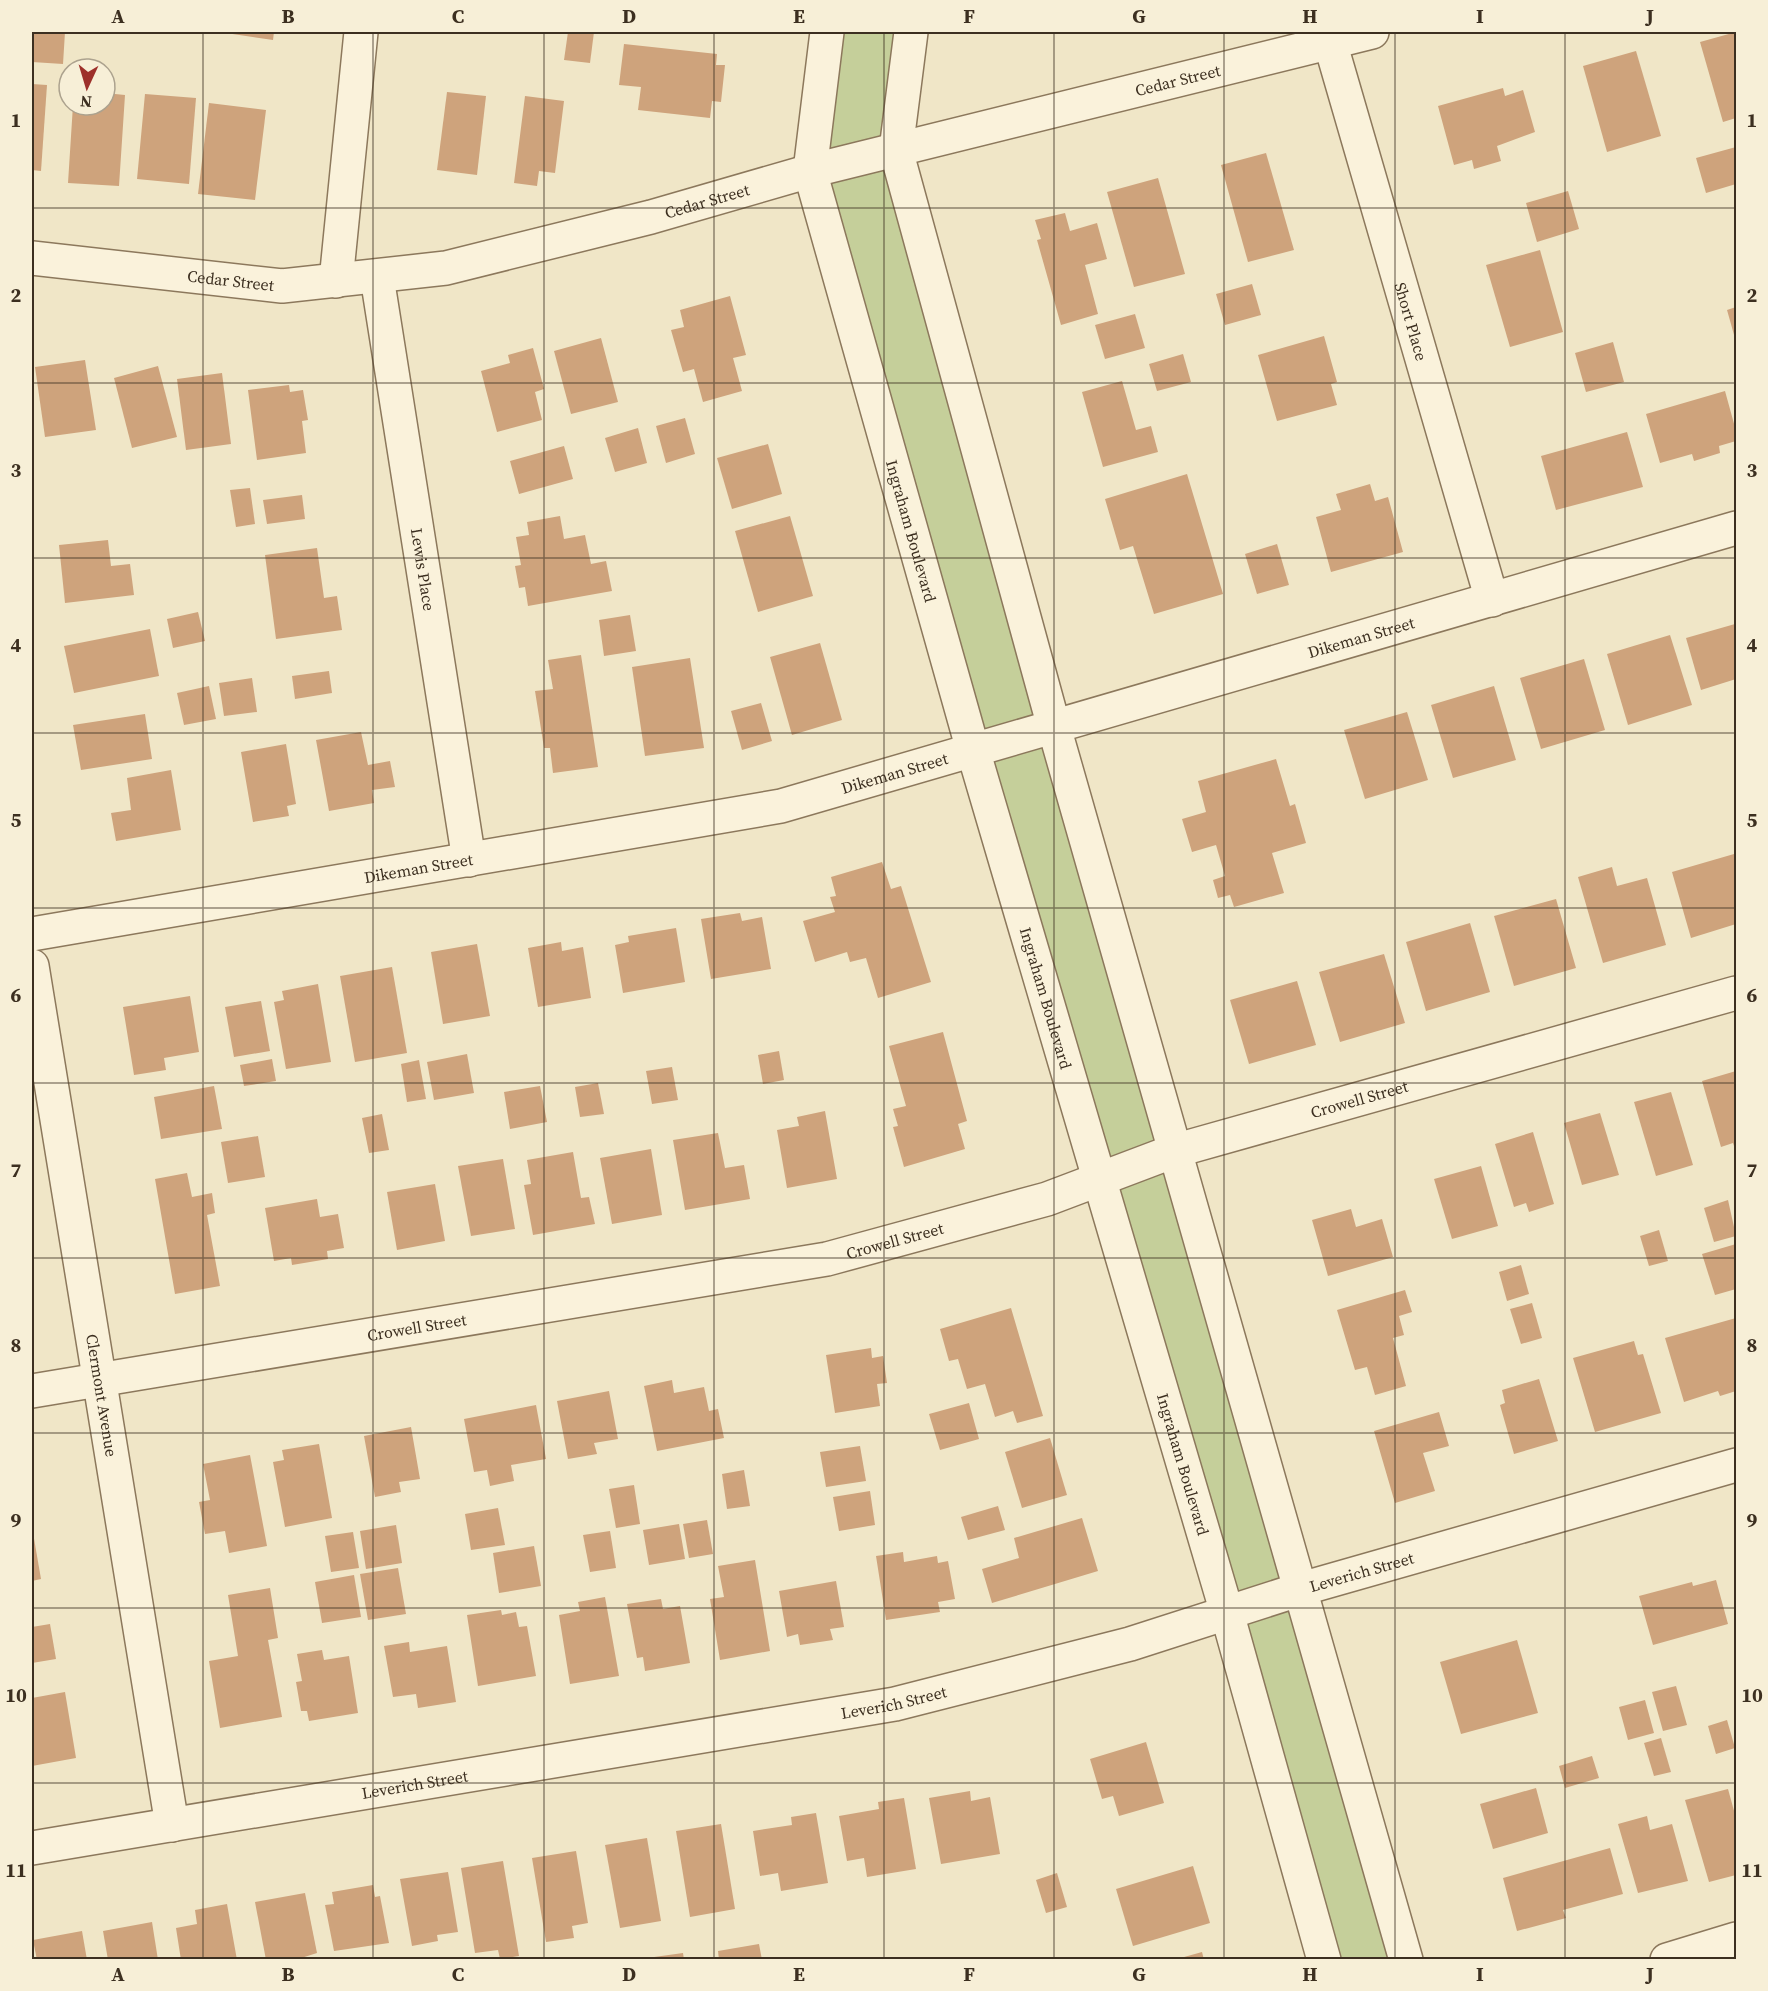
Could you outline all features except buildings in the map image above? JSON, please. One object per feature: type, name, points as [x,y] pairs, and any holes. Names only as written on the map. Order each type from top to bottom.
[{"type":"street","points":[[336,281],[361,32]]},
{"type":"street","name":"Ingraham Boulevard","points":[[827,32],[810,171],[973,750],[1227,1612],[1324,1959]]},
{"type":"street","points":[[911,32],[896,150],[1054,727],[1406,1959]]},
{"type":"street","name":"Cedar Street","points":[[32,258],[282,286],[446,268],[651,217],[810,171],[1372,32]]},
{"type":"street","name":"Short Place","points":[[1330,42],[1492,600]]},
{"type":"street","name":"Lewis Place","points":[[376,277],[469,860]]},
{"type":"street","name":"Dikeman Street","points":[[32,934],[781,806],[1737,528]]},
{"type":"street","name":"Clermont Avenue","points":[[32,966],[172,1825]]},
{"type":"street","name":"Crowell Street","points":[[32,1391],[827,1258],[1047,1199],[1174,1151],[1737,993]]},
{"type":"street","name":"Leverich Street","points":[[32,1848],[895,1704],[1130,1644],[1301,1589],[1737,1465]]},
{"type":"street","points":[[1667,1959],[1737,1939]]},
{"type":"green space","points":[[827,32],[911,32],[896,150],[1406,1959],[1324,1959],[810,171]]}]
